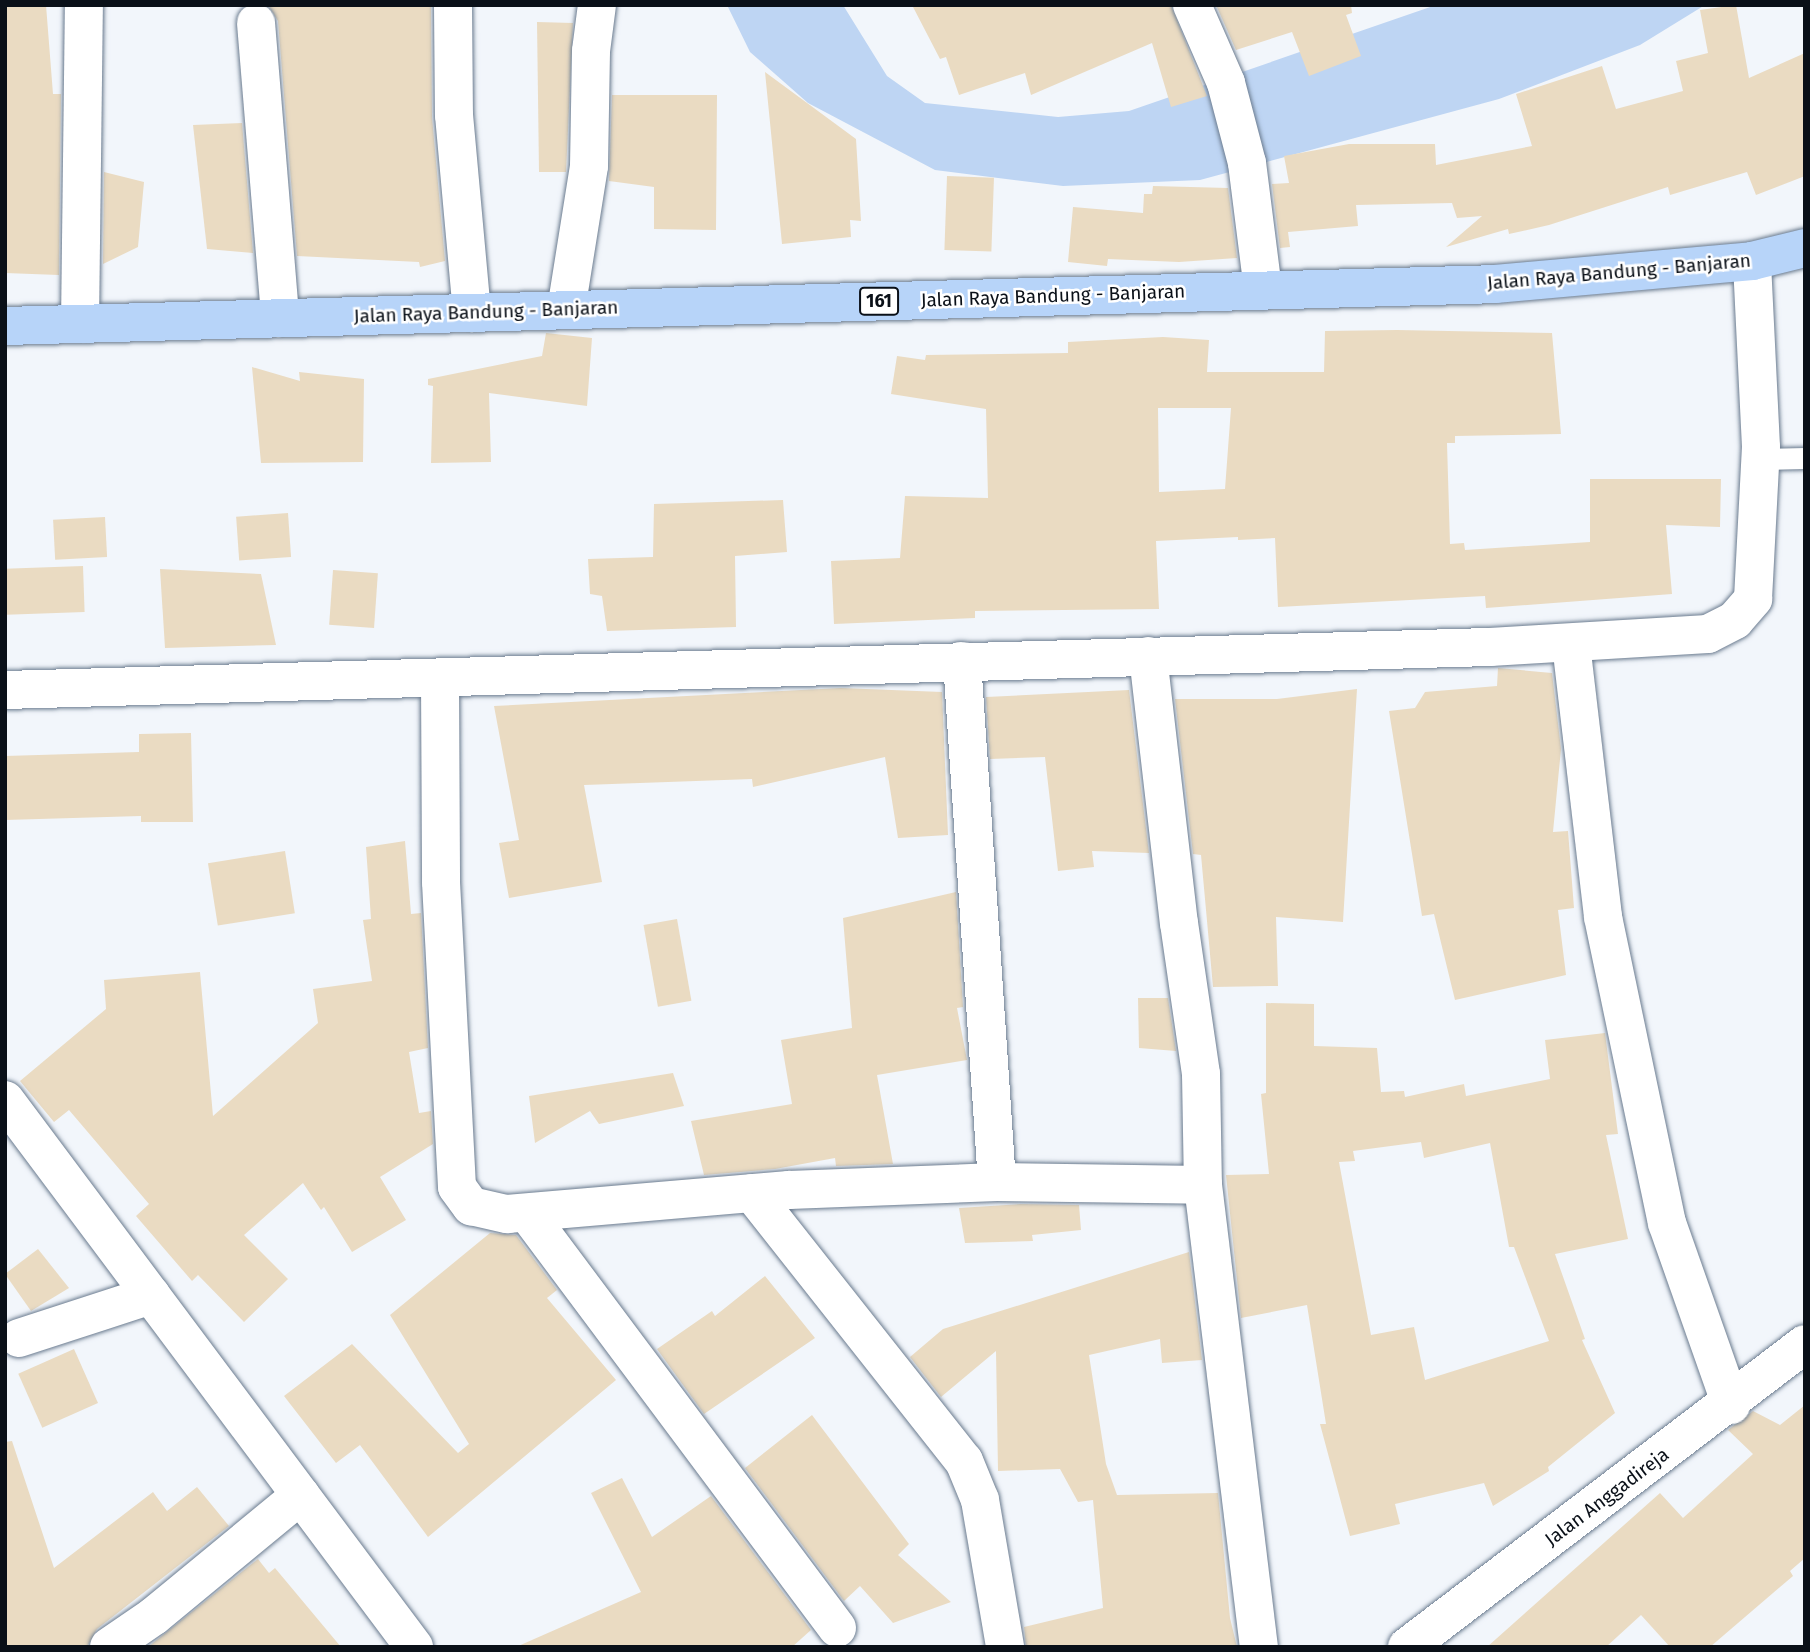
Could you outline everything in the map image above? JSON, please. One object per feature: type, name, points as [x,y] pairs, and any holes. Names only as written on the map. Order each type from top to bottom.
[{"type":"main road","name":"Jalan Raya Bandung - Banjaran","points":[[5,326],[1495,284],[1752,261],[1805,247]]},
{"type":"street","points":[[80,324],[84,5]]},
{"type":"street","points":[[453,5],[454,115],[472,313]]},
{"type":"street","points":[[566,310],[589,166],[591,51],[597,5]]},
{"type":"street","points":[[1192,5],[1226,83],[1247,163],[1262,290]]},
{"type":"street","points":[[256,23],[280,318]]},
{"type":"street","points":[[5,690],[440,680],[962,661],[1571,644],[1707,634],[1735,620],[1753,599],[1760,459],[1752,261]]},
{"type":"street","points":[[1571,644],[1603,917],[1667,1223],[1731,1405]]},
{"type":"street","points":[[1148,656],[1179,923],[1201,1074],[1203,1185],[1259,1647]]},
{"type":"street","points":[[962,661],[997,1182]]},
{"type":"street","points":[[440,680],[441,882],[457,1187],[471,1206],[483,1212],[527,1213],[752,1193],[997,1182],[1203,1185]]},
{"type":"street","points":[[5,1100],[414,1647]]},
{"type":"street","points":[[752,1193],[964,1461],[980,1500],[1005,1647]]},
{"type":"street","points":[[527,1213],[837,1628]]},
{"type":"street","points":[[19,1338],[152,1295]]},
{"type":"street","name":"Jalan Anggadireja","points":[[1406,1647],[1731,1405],[1805,1344]]},
{"type":"street","points":[[109,1647],[154,1616],[301,1495]]},
{"type":"lane","points":[[1760,459],[1805,458]]},
{"type":"water","points":[[727,5],[843,5],[887,76],[925,103],[1058,117],[1129,111],[1436,5],[1705,5],[1640,45],[1499,99],[1200,180],[1063,186],[935,170],[808,103],[750,52]]},
{"type":"building","points":[[5,5],[46,5],[53,94],[61,94],[59,275],[5,273]]},
{"type":"building","points":[[268,5],[431,5],[432,117],[445,261],[420,267],[419,262],[297,256],[278,21]]},
{"type":"building","points":[[912,5],[1171,5],[1207,96],[1171,107],[1152,43],[1031,95],[1025,73],[959,95],[946,57],[940,59]]},
{"type":"building","points":[[1216,5],[1351,5],[1352,13],[1346,15],[1361,56],[1309,76],[1292,32],[1236,50]]},
{"type":"building","points":[[1736,5],[1749,78],[1805,53],[1805,176],[1756,195],[1747,172],[1670,195],[1668,187],[1549,225],[1509,234],[1508,229],[1446,247],[1482,216],[1457,218],[1452,203],[1356,205],[1358,226],[1288,232],[1290,247],[1280,248],[1272,184],[1289,183],[1284,156],[1349,144],[1435,144],[1436,165],[1532,146],[1516,94],[1602,66],[1616,109],[1683,91],[1676,61],[1708,53],[1700,10]]},
{"type":"building","points":[[537,22],[573,23],[566,172],[539,172]]},
{"type":"building","points":[[765,72],[856,139],[861,221],[850,220],[851,237],[782,244]]},
{"type":"building","points":[[612,95],[717,95],[716,230],[654,229],[654,187],[609,181]]},
{"type":"building","points":[[242,123],[253,253],[207,249],[193,125]]},
{"type":"building","points":[[104,172],[144,182],[138,247],[103,264]]},
{"type":"building","points":[[947,176],[994,178],[991,252],[944,250]]},
{"type":"building","points":[[1153,186],[1228,188],[1237,258],[1179,262],[1108,259],[1107,266],[1068,262],[1073,207],[1143,213],[1144,194],[1152,194]]},
{"type":"building","points":[[1325,331],[1552,333],[1561,434],[1455,436],[1455,443],[1447,443],[1450,544],[1464,543],[1465,550],[1590,542],[1590,479],[1721,479],[1720,527],[1666,525],[1672,594],[1486,608],[1485,596],[1278,607],[1275,538],[1238,540],[1238,537],[1156,541],[1159,609],[975,611],[975,618],[834,624],[831,561],[900,558],[905,496],[988,498],[986,409],[891,394],[897,356],[925,360],[926,355],[1068,353],[1068,342],[1163,337],[1209,340],[1207,372],[1324,372]],"holes":[[[1158,408],[1231,408],[1225,489],[1159,492]]]},
{"type":"building","points":[[546,333],[592,338],[587,406],[489,393],[491,462],[431,463],[433,386],[428,385],[428,379],[542,356]]},
{"type":"building","points":[[252,367],[300,381],[299,372],[364,379],[363,462],[261,463]]},
{"type":"building","points":[[783,500],[787,552],[735,556],[736,627],[607,631],[602,596],[590,594],[588,559],[653,557],[654,504]]},
{"type":"building","points":[[288,513],[291,557],[239,561],[236,517]]},
{"type":"building","points":[[105,517],[107,557],[55,560],[53,520]]},
{"type":"building","points":[[83,566],[85,612],[7,615],[5,569]]},
{"type":"building","points":[[160,569],[261,574],[276,645],[165,648]]},
{"type":"building","points":[[333,570],[378,573],[374,628],[329,625]]},
{"type":"building","points":[[1498,668],[1552,673],[1561,749],[1553,832],[1568,831],[1574,908],[1558,910],[1566,975],[1455,1000],[1434,914],[1422,916],[1389,711],[1415,708],[1425,692],[1497,686]]},
{"type":"building","points":[[841,688],[942,692],[948,835],[898,838],[885,757],[753,787],[752,779],[584,785],[602,882],[509,898],[499,843],[519,840],[494,706]]},
{"type":"building","points":[[1357,689],[1343,922],[1276,917],[1278,986],[1213,987],[1201,855],[1193,854],[1175,699],[1277,699]]},
{"type":"building","points":[[1129,690],[1149,853],[1092,851],[1094,867],[1058,871],[1045,757],[990,759],[986,697]]},
{"type":"building","points":[[191,733],[193,822],[141,822],[141,816],[5,820],[5,756],[139,752],[139,734]]},
{"type":"building","points":[[405,841],[411,914],[421,913],[428,1048],[409,1052],[419,1113],[431,1111],[433,1144],[380,1177],[406,1220],[352,1252],[324,1207],[321,1210],[303,1183],[244,1235],[288,1279],[244,1322],[198,1275],[192,1281],[136,1216],[149,1204],[69,1110],[54,1122],[20,1081],[106,1009],[104,980],[200,972],[213,1116],[318,1023],[313,989],[372,981],[363,920],[371,919],[366,847]]},
{"type":"building","points":[[285,851],[295,913],[218,925],[208,863]]},
{"type":"building","points":[[956,892],[963,1007],[957,1008],[967,1060],[877,1075],[893,1164],[836,1166],[835,1158],[775,1169],[704,1175],[691,1121],[792,1104],[781,1040],[852,1028],[843,918]]},
{"type":"building","points":[[677,919],[691,1001],[658,1007],[644,925]]},
{"type":"building","points":[[1138,998],[1168,998],[1176,1051],[1139,1048]]},
{"type":"building","points":[[1266,1003],[1314,1004],[1314,1046],[1377,1048],[1381,1092],[1404,1091],[1405,1097],[1464,1084],[1466,1096],[1550,1079],[1545,1040],[1605,1033],[1618,1134],[1606,1135],[1628,1239],[1555,1254],[1585,1339],[1582,1340],[1615,1413],[1548,1467],[1549,1471],[1493,1506],[1484,1483],[1395,1504],[1400,1524],[1350,1536],[1320,1424],[1326,1424],[1307,1305],[1241,1318],[1226,1175],[1269,1174],[1261,1094],[1266,1093]],"holes":[[[1421,1142],[1424,1158],[1490,1143],[1509,1247],[1514,1247],[1549,1341],[1425,1380],[1414,1327],[1371,1335],[1339,1162],[1355,1161],[1353,1151]]]},
{"type":"building","points":[[673,1073],[684,1106],[599,1124],[590,1111],[535,1143],[529,1096]]},
{"type":"building","points":[[1020,1204],[1079,1205],[1081,1230],[1032,1235],[1033,1241],[965,1243],[959,1208]]},
{"type":"building","points":[[490,1233],[516,1235],[557,1290],[547,1298],[616,1380],[428,1537],[360,1445],[336,1463],[284,1396],[352,1344],[458,1453],[469,1444],[390,1315]]},
{"type":"building","points":[[38,1249],[69,1288],[31,1311],[5,1274]]},
{"type":"building","points":[[1189,1252],[1202,1360],[1162,1363],[1160,1339],[1089,1355],[1106,1464],[1117,1495],[1218,1493],[1230,1618],[1237,1647],[1026,1647],[1024,1627],[1103,1608],[1093,1500],[1078,1502],[1060,1469],[998,1471],[996,1351],[941,1397],[910,1357],[943,1329]]},
{"type":"building","points":[[765,1276],[815,1338],[704,1414],[657,1349],[712,1311],[715,1316]]},
{"type":"building","points":[[74,1349],[98,1403],[42,1428],[18,1374]]},
{"type":"building","points":[[1805,1405],[1805,1558],[1790,1571],[1793,1576],[1710,1647],[1670,1647],[1641,1615],[1606,1647],[1487,1647],[1660,1493],[1683,1518],[1753,1454],[1728,1430],[1753,1411],[1780,1425]]},
{"type":"building","points":[[812,1415],[909,1544],[898,1555],[951,1602],[893,1623],[860,1586],[844,1601],[745,1468]]},
{"type":"building","points":[[12,1441],[54,1568],[153,1492],[167,1511],[197,1487],[229,1526],[97,1629],[87,1647],[5,1647],[5,1442]]},
{"type":"building","points":[[622,1478],[652,1537],[711,1496],[811,1630],[792,1647],[516,1647],[641,1592],[591,1493]]},
{"type":"building","points":[[258,1559],[269,1573],[275,1568],[341,1647],[148,1647]]}]
